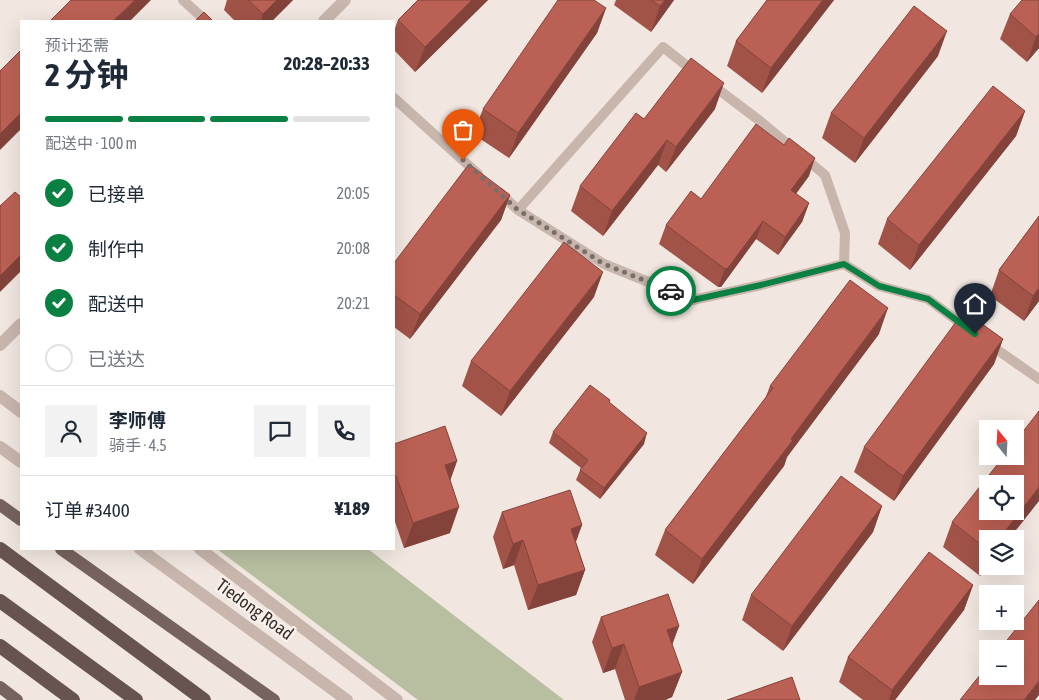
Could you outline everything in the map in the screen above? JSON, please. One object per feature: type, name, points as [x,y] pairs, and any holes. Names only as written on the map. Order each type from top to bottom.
[{"type":"highway","points":[[0,549],[204,700]]},
{"type":"highway","points":[[0,601],[136,700]]},
{"type":"highway","points":[[0,646],[73,700]]},
{"type":"main road","points":[[0,505],[20,519]]},
{"type":"main road","points":[[62,550],[274,700]]},
{"type":"main road","points":[[0,688],[17,700]]},
{"type":"street","points":[[325,20],[345,0]]},
{"type":"street","points":[[0,345],[20,325]]},
{"type":"street","points":[[0,396],[20,411]]},
{"type":"street","points":[[0,447],[20,461]]},
{"type":"street","name":"Tiedong Road","points":[[141,550],[348,700]]},
{"type":"street","name":"Tiedong Road","points":[[201,550],[397,700]]},
{"type":"lane","points":[[183,0],[205,20]]},
{"type":"lane","points":[[518,210],[663,48],[760,121],[825,175],[845,233],[844,264]]},
{"type":"lane","points":[[395,99],[518,210],[604,264],[693,300],[844,264],[879,286],[928,299],[1039,380]]},
{"type":"green space","points":[[218,550],[369,550],[564,700],[418,700]]},
{"type":"building","points":[[71,0],[135,0],[114,20],[51,20]]},
{"type":"building","points":[[248,0],[277,0],[263,14]]},
{"type":"building","points":[[418,0],[472,0],[425,47],[398,20]]},
{"type":"building","points":[[558,0],[594,0],[606,8],[518,133],[483,109]]},
{"type":"building","points":[[651,0],[665,0],[660,6]]},
{"type":"building","points":[[767,0],[823,0],[771,68],[736,41]]},
{"type":"building","points":[[1022,0],[1039,0],[1039,33],[1036,37],[1010,14]]},
{"type":"building","points":[[914,6],[947,31],[864,138],[831,113]]},
{"type":"building","points":[[204,12],[212,20],[196,20]]},
{"type":"building","points":[[20,51],[20,114],[0,134],[0,71]]},
{"type":"building","points":[[691,58],[724,83],[676,147],[667,140],[612,211],[580,186],[636,113],[644,119]]},
{"type":"building","points":[[993,86],[1025,111],[919,245],[887,219]]},
{"type":"building","points":[[756,124],[784,145],[789,138],[815,158],[791,190],[809,203],[785,237],[763,221],[728,268],[725,269],[666,225],[691,191],[701,199]]},
{"type":"building","points":[[469,164],[510,195],[420,314],[395,296],[395,262]]},
{"type":"building","points":[[15,192],[20,196],[20,256],[0,276],[0,206]]},
{"type":"building","points":[[1039,216],[1039,288],[1033,296],[999,270]]},
{"type":"building","points":[[564,242],[603,272],[510,391],[471,361]]},
{"type":"building","points":[[850,280],[888,308],[791,439],[793,440],[702,559],[665,530],[773,388],[770,386]]},
{"type":"building","points":[[964,311],[1003,339],[903,476],[864,447]]},
{"type":"building","points":[[590,385],[647,433],[604,488],[580,470],[588,460],[553,432]]},
{"type":"building","points":[[1039,411],[1039,487],[1024,506],[1024,475],[989,475],[997,465],[1024,465],[1024,430]]},
{"type":"building","points":[[445,426],[457,461],[445,465],[459,507],[413,523],[395,476],[395,444]]},
{"type":"building","points":[[841,476],[882,506],[792,626],[751,595]]},
{"type":"building","points":[[979,488],[979,520],[1014,520],[1006,530],[979,530],[979,543],[952,522]]},
{"type":"building","points":[[570,490],[582,525],[571,529],[585,570],[538,585],[523,540],[513,544],[502,512]]},
{"type":"building","points":[[929,552],[973,585],[892,690],[848,657]]},
{"type":"building","points":[[668,594],[679,626],[667,630],[682,672],[639,687],[624,644],[612,648],[601,617]]},
{"type":"building","points":[[1039,600],[1039,681],[1024,700],[960,700],[979,676],[979,685],[1024,685],[1024,640],[1007,640],[1015,630],[1024,630],[1024,619]]},
{"type":"building","points":[[792,677],[800,700],[727,700]]},
{"type":"way so far","points":[[463,160],[518,210],[604,264],[671,291]]},
{"type":"route","points":[[671,291],[693,300],[844,264],[879,286],[928,299],[975,334]]}]
